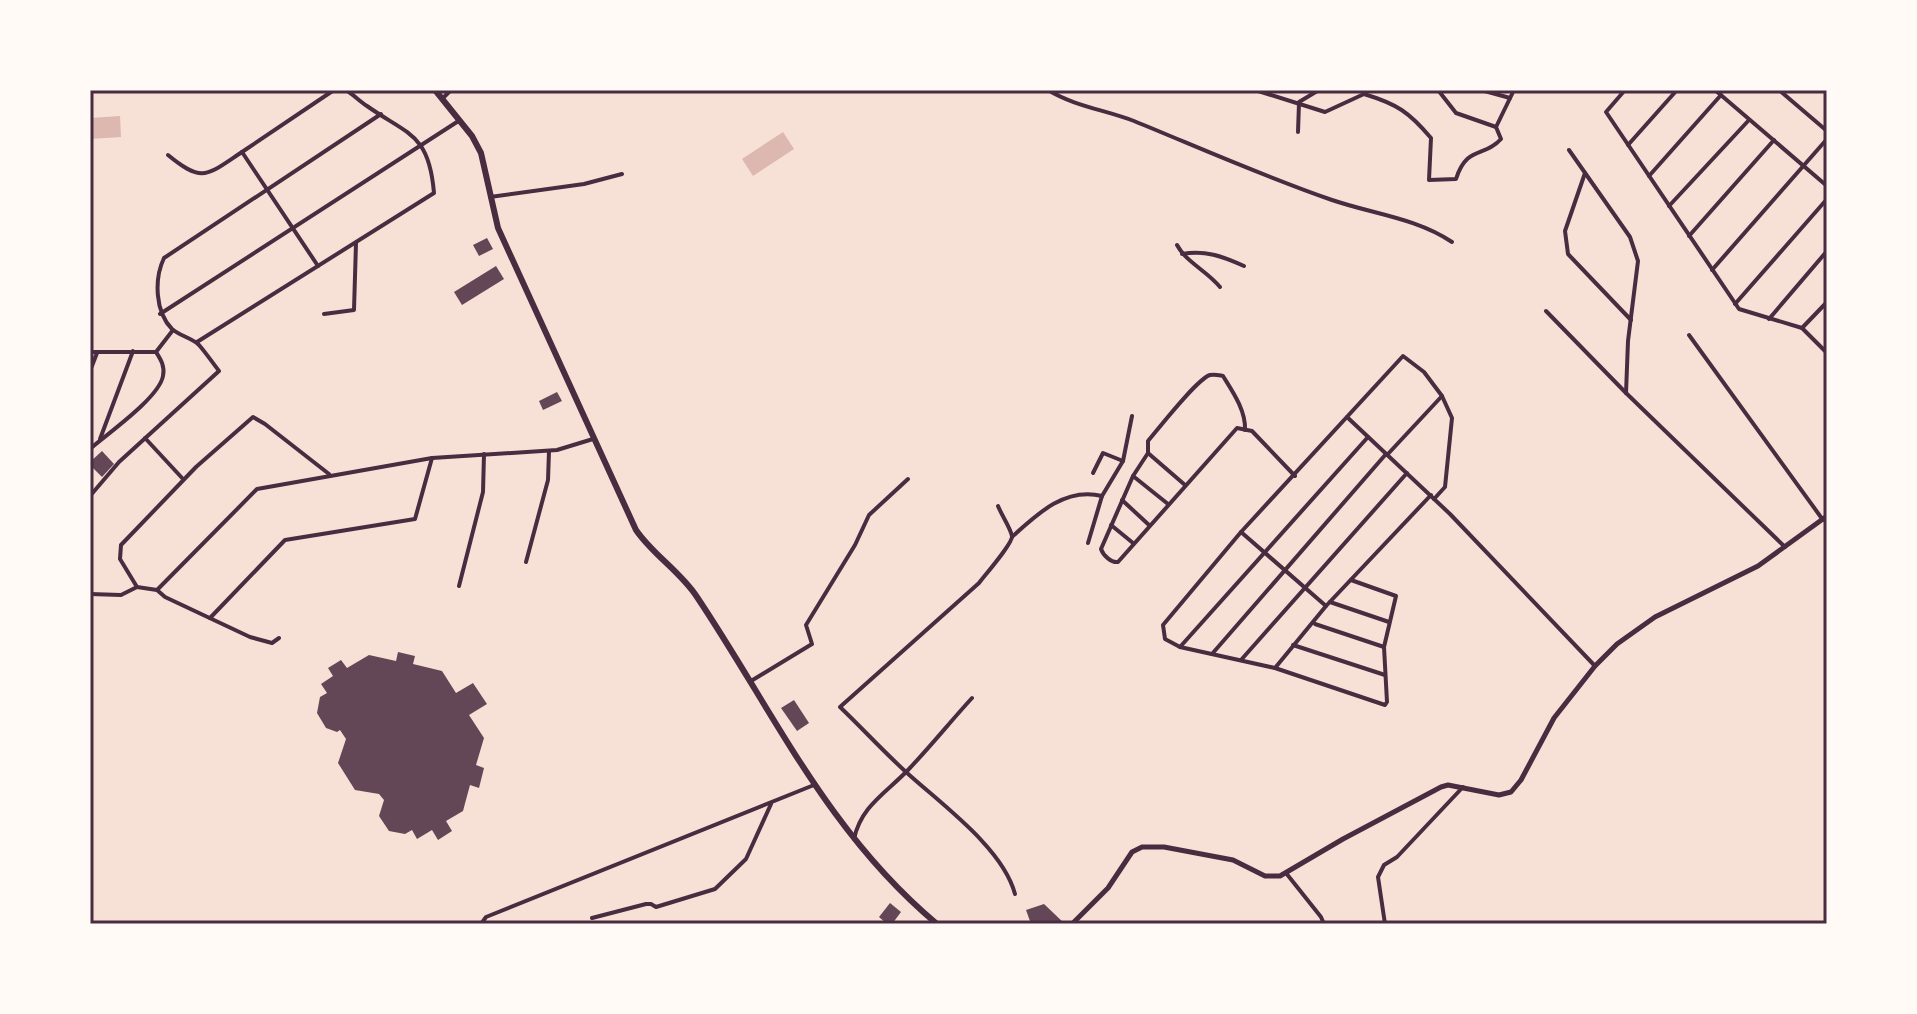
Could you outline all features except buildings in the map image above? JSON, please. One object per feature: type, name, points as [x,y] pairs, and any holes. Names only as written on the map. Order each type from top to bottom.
[{"type":"main road","points":[[435,90],[460,120],[481,153],[498,228],[636,530],[692,590],[814,785],[854,839],[937,924]]},
{"type":"street","points":[[168,155],[192,173],[210,173],[334,90]]},
{"type":"street","points":[[197,342],[434,193],[430,165],[420,145],[400,125],[346,90]]},
{"type":"street","points":[[442,99],[451,90]]},
{"type":"street","points":[[1048,90],[1067,100],[1125,118],[1321,196],[1415,223],[1452,242]]},
{"type":"street","points":[[1255,90],[1325,112],[1364,94],[1394,103],[1411,115],[1431,138],[1429,180],[1456,179],[1464,160],[1501,139],[1496,127],[1456,113],[1438,90]]},
{"type":"street","points":[[1299,102],[1319,90]]},
{"type":"street","points":[[1481,90],[1510,98]]},
{"type":"street","points":[[1496,127],[1514,90]]},
{"type":"street","points":[[1625,90],[1606,112],[1735,304],[1739,309],[1802,328],[1827,353]]},
{"type":"street","points":[[1628,145],[1677,90]]},
{"type":"street","points":[[1715,90],[1827,186]]},
{"type":"street","points":[[1779,90],[1827,131]]},
{"type":"street","points":[[1649,176],[1721,95]]},
{"type":"street","points":[[1298,132],[1299,102]]},
{"type":"street","points":[[90,496],[119,462],[219,371],[197,342],[173,330],[160,314],[159,267],[164,258],[381,114]]},
{"type":"street","points":[[160,314],[460,120]]},
{"type":"street","points":[[1669,206],[1749,120]]},
{"type":"street","points":[[1712,270],[1827,139]]},
{"type":"street","points":[[1689,236],[1774,140]]},
{"type":"street","points":[[1569,150],[1636,249],[1638,274],[1626,365],[1626,393]]},
{"type":"street","points":[[242,152],[318,266]]},
{"type":"street","points":[[1585,173],[1565,231],[1568,254],[1631,320]]},
{"type":"street","points":[[489,197],[584,184],[622,174]]},
{"type":"street","points":[[1735,304],[1827,199]]},
{"type":"street","points":[[324,314],[354,310],[356,243]]},
{"type":"street","points":[[1177,245],[1182,254],[1208,273],[1220,287]]},
{"type":"street","points":[[1769,319],[1827,251]]},
{"type":"street","points":[[1182,254],[1211,253],[1244,266]]},
{"type":"street","points":[[1802,328],[1827,302]]},
{"type":"street","points":[[1546,311],[1785,547]]},
{"type":"street","points":[[156,352],[173,330]]},
{"type":"street","points":[[1072,924],[1108,888],[1132,852],[1142,847],[1164,847],[1233,860],[1265,876],[1280,876],[1436,789],[1448,785],[1499,795],[1511,792],[1521,780],[1554,718],[1595,666],[1617,644],[1655,617],[1758,566],[1825,518],[1689,335]]},
{"type":"street","points":[[99,441],[133,351]]},
{"type":"street","points":[[90,352],[156,352]]},
{"type":"street","points":[[90,449],[153,394],[163,378],[163,362],[156,352]]},
{"type":"street","points":[[90,371],[97,353]]},
{"type":"street","points":[[1275,668],[1328,604],[1351,580],[1432,497],[1445,487],[1452,418],[1442,396],[1424,372],[1403,356],[1241,532],[1163,625],[1165,639],[1180,647],[1275,668],[1382,705],[1387,702],[1384,647],[1396,596],[1351,580]]},
{"type":"street","points":[[1245,430],[1246,417],[1223,376],[1208,376],[1148,441],[1148,453],[1133,476],[1101,549],[1118,562],[1237,428],[1245,430],[1252,431],[1295,476]]},
{"type":"street","points":[[1211,654],[1442,396]]},
{"type":"street","points":[[1088,543],[1102,496],[1123,461],[1132,416]]},
{"type":"street","points":[[137,587],[120,559],[121,545],[183,479],[253,417],[330,474]]},
{"type":"street","points":[[1347,417],[1432,497],[1595,666]]},
{"type":"street","points":[[1180,647],[1368,437]]},
{"type":"street","points":[[145,438],[183,479]]},
{"type":"street","points":[[157,590],[257,489],[432,458],[549,451],[593,439]]},
{"type":"street","points":[[526,562],[548,480],[549,451]]},
{"type":"street","points":[[1093,473],[1103,453],[1123,461]]},
{"type":"street","points":[[1148,453],[1185,485]]},
{"type":"street","points":[[459,586],[483,492],[484,454]]},
{"type":"street","points":[[210,618],[285,540],[415,519],[432,458]]},
{"type":"street","points":[[1241,661],[1407,473]]},
{"type":"street","points":[[1133,476],[1168,504]]},
{"type":"street","points":[[749,682],[812,644],[806,625],[813,611],[855,545],[869,515],[908,479]]},
{"type":"street","points":[[1012,537],[1056,501],[1089,493],[1102,496]]},
{"type":"street","points":[[1122,500],[1149,525]]},
{"type":"street","points":[[998,506],[1012,537],[1011,543],[979,583],[840,707],[996,856],[1010,876],[1015,894]]},
{"type":"street","points":[[1111,525],[1133,543]]},
{"type":"street","points":[[1241,532],[1328,604],[1389,622]]},
{"type":"street","points":[[90,594],[121,595],[137,587],[157,590],[165,597],[250,637],[272,643],[279,638]]},
{"type":"street","points":[[1313,623],[1384,647]]},
{"type":"street","points":[[1293,645],[1385,675]]},
{"type":"street","points":[[854,839],[862,814],[872,801],[906,772],[972,698]]},
{"type":"street","points":[[481,924],[486,917],[541,893],[814,785]]},
{"type":"street","points":[[1385,924],[1379,871],[1397,857],[1463,787]]},
{"type":"street","points":[[592,918],[646,904],[656,907],[715,889],[746,859],[772,802]]},
{"type":"street","points":[[1286,873],[1324,924]]},
{"type":"shaded area","points":[[120,116],[121,137],[90,139],[90,118]]},
{"type":"shaded area","points":[[783,132],[794,149],[753,176],[742,159]]}]
